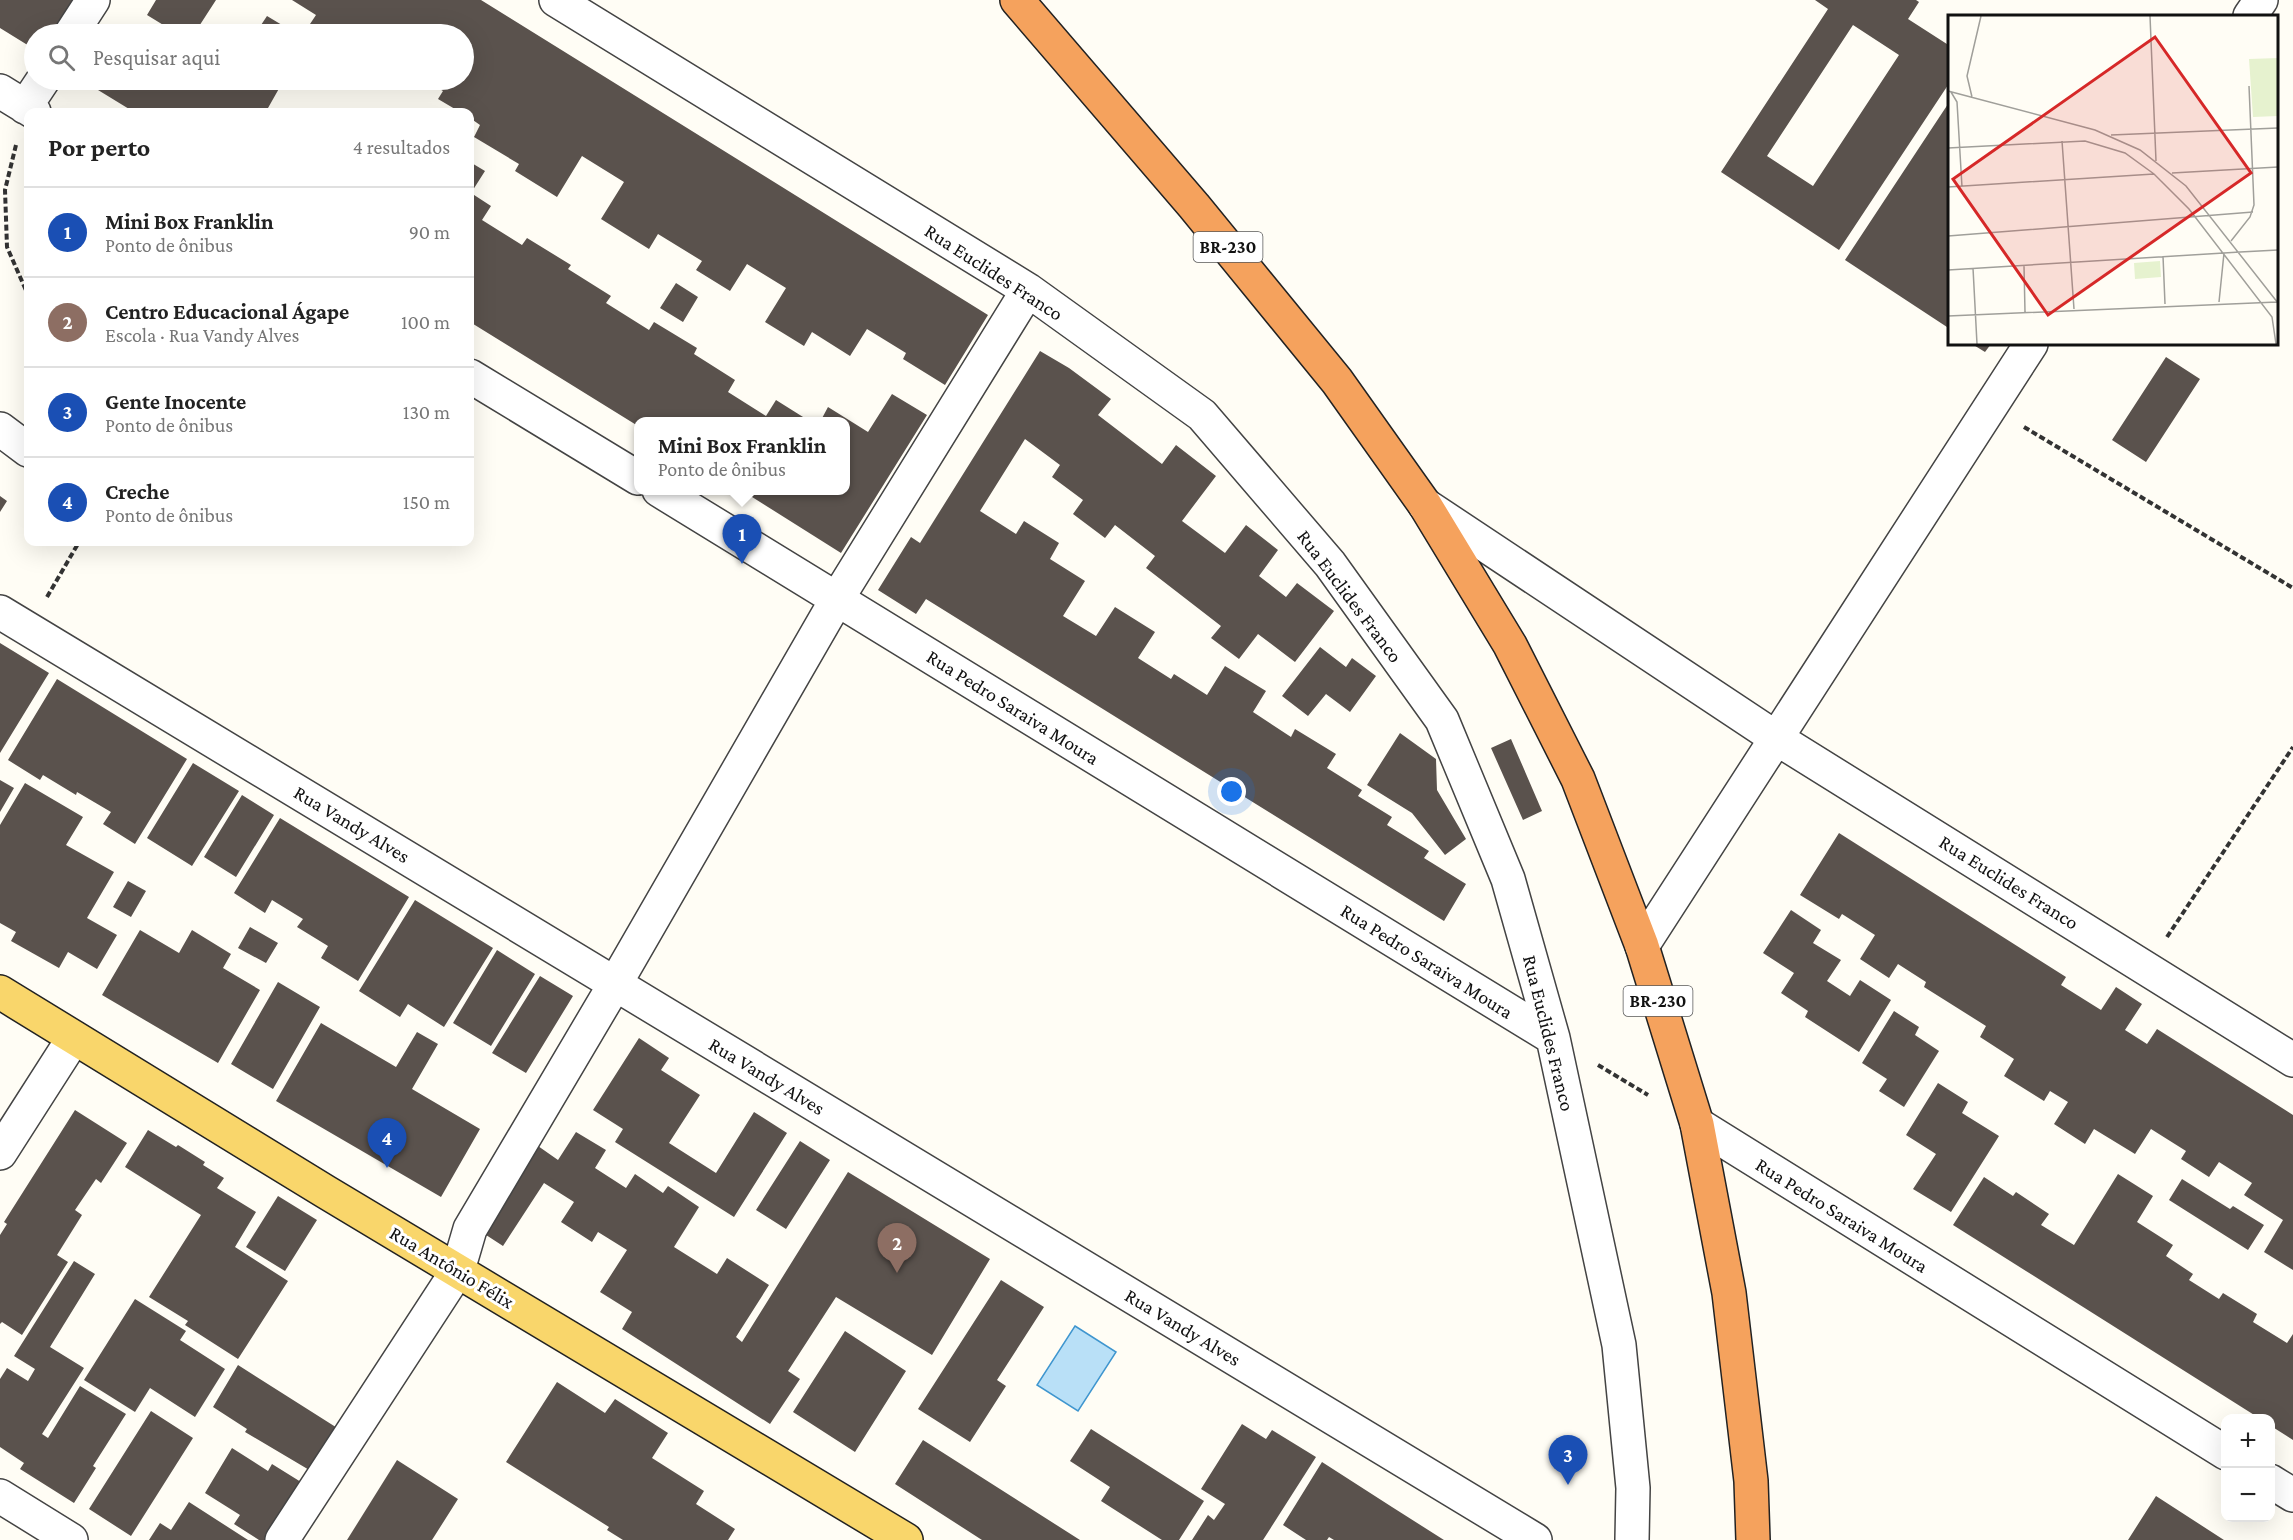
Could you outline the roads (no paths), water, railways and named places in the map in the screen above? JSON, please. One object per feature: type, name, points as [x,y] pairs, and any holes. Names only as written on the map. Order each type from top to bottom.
[{"type":"highway","name":"BR-230","points":[[1017,0],[1194,206],[1329,371],[1425,505],[1510,645],[1578,779],[1642,946],[1697,1125],[1729,1293],[1751,1481],[1753,1540]]},
{"type":"main road","name":"Rua Antônio Félix","points":[[0,992],[73,1039],[906,1540]]},
{"type":"street","points":[[77,24],[93,0]]},
{"type":"street","name":"Rua Euclides Franco","points":[[555,0],[1028,290],[1202,415],[1330,564],[1442,720],[1508,879],[1553,1038],[1619,1345],[1633,1488],[1632,1540]]},
{"type":"street","points":[[2251,15],[2261,0]]},
{"type":"street","points":[[20,104],[33,90]]},
{"type":"street","points":[[282,1540],[458,1270],[470,1228],[615,984],[837,599],[1028,290]]},
{"type":"street","points":[[1642,946],[2030,345]]},
{"type":"street","points":[[474,378],[634,475]]},
{"type":"street","points":[[0,429],[24,447]]},
{"type":"street","name":"Rua Pedro Saraiva Moura","points":[[666,495],[1553,1038]]},
{"type":"street","name":"Rua Euclides Franco","points":[[1425,505],[1776,738],[2293,1060]]},
{"type":"street","name":"Rua Vandy Alves","points":[[0,612],[1535,1540]]},
{"type":"street","points":[[0,1153],[73,1039]]},
{"type":"street","name":"Rua Pedro Saraiva Moura","points":[[1697,1125],[2221,1450]]},
{"type":"street","points":[[2275,1484],[2293,1495]]},
{"type":"street","points":[[0,1496],[70,1540]]},
{"type":"water","points":[[1075,1326],[1116,1352],[1078,1411],[1037,1385]]},
{"type":"place","name":"Mini Box Franklin","points":[[742,564]]},
{"type":"place","name":"Creche","points":[[387,1168]]},
{"type":"place","name":"Centro Educacional Ágape","points":[[897,1273]]},
{"type":"place","name":"Gente Inocente","points":[[1568,1485]]}]
